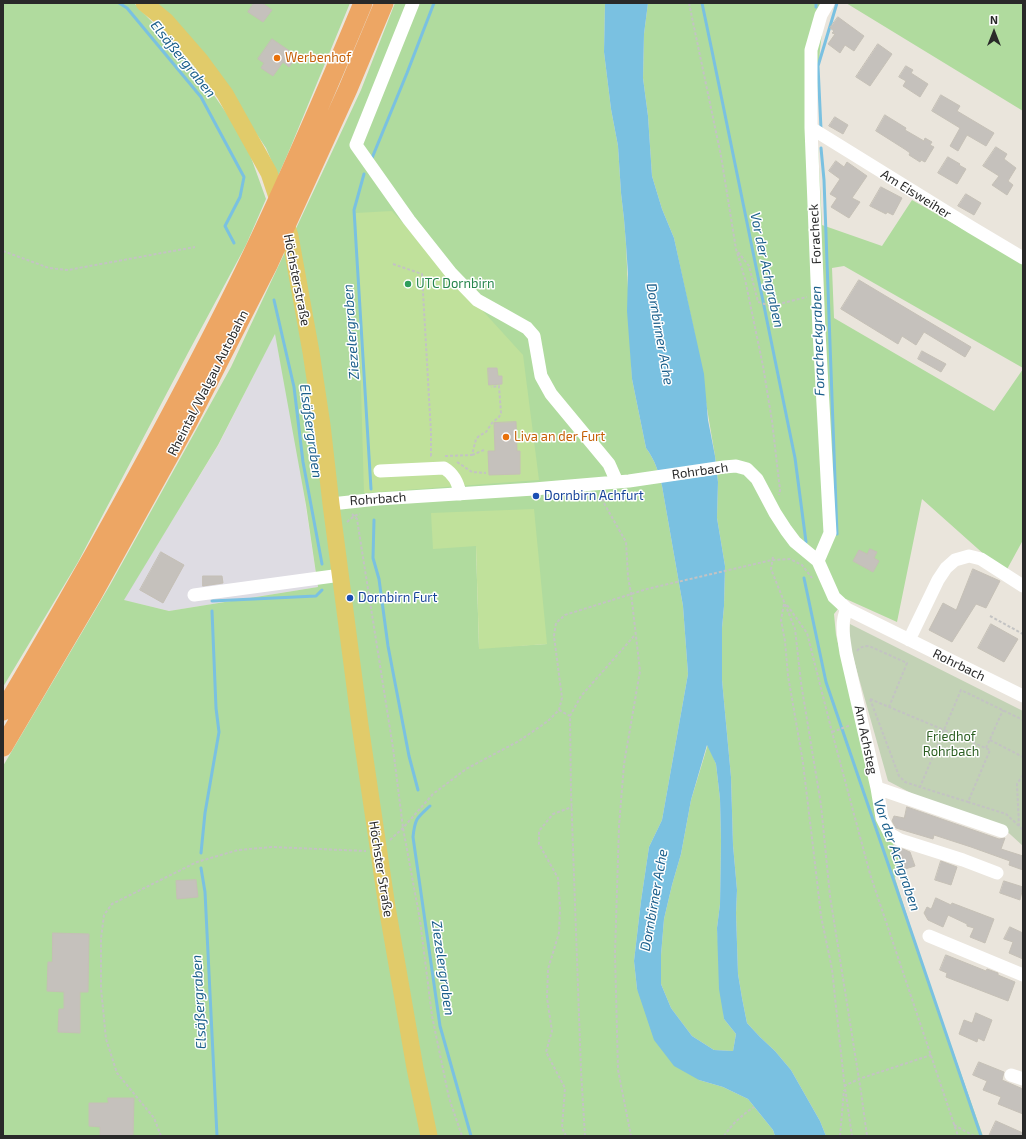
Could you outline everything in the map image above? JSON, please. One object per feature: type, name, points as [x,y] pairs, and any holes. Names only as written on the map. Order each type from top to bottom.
[{"type":"highway","name":"Rheintal/Walgau Autobahn","points":[[3,711],[71,595],[136,478],[219,322],[292,168],[363,3]]},
{"type":"highway","name":"Rheintal/Walgau Autobahn","points":[[3,747],[93,594],[188,422],[268,265],[345,95],[384,3]]},
{"type":"main road","name":"Höchsterstraße","points":[[144,3],[166,21],[200,60],[225,94],[269,173],[290,236],[298,276],[321,417],[343,600]]},
{"type":"main road","name":"Höchster Straße","points":[[343,600],[387,907],[414,1061],[429,1136]]},
{"type":"street","points":[[414,3],[356,145],[409,220],[451,273],[477,300],[527,328],[534,336],[541,376],[551,394],[610,464],[617,482]]},
{"type":"street","name":"Foracheck","points":[[818,561],[830,533],[811,128],[811,50],[821,15],[828,3]]},
{"type":"street","name":"Am Eisweiher","points":[[811,128],[971,228],[1023,258]]},
{"type":"street","name":"Rohrbach","points":[[331,504],[378,499],[599,484],[736,466],[747,468],[757,479],[775,513],[795,542],[818,561],[834,597],[847,609],[1023,696]]},
{"type":"street","points":[[380,472],[444,468],[451,472],[457,481],[460,494]]},
{"type":"street","points":[[909,640],[938,580],[946,568],[956,560],[969,556],[981,560],[1023,586]]},
{"type":"street","points":[[194,594],[341,575]]},
{"type":"street","name":"Am Achsteg","points":[[847,609],[844,614],[843,632],[845,646],[877,788],[1002,831]]},
{"type":"street","points":[[877,788],[882,818],[890,834],[900,840],[963,860],[997,873]]},
{"type":"street","points":[[929,936],[1023,975]]},
{"type":"path","points":[[689,3],[721,156],[736,249],[745,279],[763,366],[772,421],[780,490],[775,513]]},
{"type":"path","points":[[3,251],[49,268],[68,270],[195,247]]},
{"type":"path","points":[[736,249],[749,266],[758,302],[771,306],[818,295]]},
{"type":"path","points":[[393,264],[422,274],[431,456],[451,457],[472,455],[484,450]]},
{"type":"path","points":[[472,455],[476,439],[486,432],[501,413],[499,386],[491,387]]},
{"type":"path","points":[[456,461],[472,472],[486,473]]},
{"type":"path","points":[[599,484],[600,496],[626,542],[628,577],[640,671],[624,764],[619,826],[615,952],[618,1070],[632,1136]]},
{"type":"path","points":[[345,523],[354,516],[364,512]]},
{"type":"path","points":[[357,519],[393,748],[403,828],[420,920],[432,1016],[449,1098],[462,1136]]},
{"type":"path","points":[[773,556],[771,569],[795,629],[801,683],[821,805],[830,896],[867,1136]]},
{"type":"path","points":[[403,828],[433,794],[466,769],[518,741],[548,721],[560,710],[562,698],[554,636],[556,623],[565,615],[631,593],[772,560]]},
{"type":"path","points":[[785,603],[807,633],[870,874],[958,1136]]},
{"type":"path","points":[[785,603],[781,620],[785,641],[788,676],[802,763],[821,916],[832,969],[844,1085],[852,1136]]},
{"type":"path","points":[[990,616],[1023,634]]},
{"type":"path","points":[[585,1136],[581,1070],[570,716],[580,696],[636,635]]},
{"type":"path","points":[[856,652],[861,647],[869,646],[907,663],[889,707]]},
{"type":"path","points":[[920,787],[961,690],[1023,720]]},
{"type":"path","points":[[868,693],[899,776],[905,782],[1006,814],[1023,830]]},
{"type":"path","points":[[870,699],[990,750],[968,802]]},
{"type":"path","points":[[560,710],[570,716]]},
{"type":"path","points":[[986,748],[1003,710]]},
{"type":"path","points":[[832,732],[846,727]]},
{"type":"path","points":[[990,740],[1023,757]]},
{"type":"path","points":[[1018,826],[1017,784],[1023,775]]},
{"type":"path","points":[[566,1136],[562,1128],[565,1088],[546,1052],[552,1031],[547,998],[548,969],[559,933],[560,908],[558,878],[539,844],[539,831],[553,814],[572,807]]},
{"type":"path","points":[[161,1136],[154,1118],[117,1073],[106,1039],[101,988],[100,938],[104,915],[112,904],[197,862],[238,850],[272,847],[359,851],[378,850]]},
{"type":"path","points":[[844,1085],[931,1055]]},
{"type":"path","points":[[840,1136],[844,1085]]},
{"type":"path","points":[[724,1136],[744,1114],[754,1107]]},
{"type":"path","points":[[954,1124],[974,1136]]},
{"type":"shaded area","points":[[275,333],[297,448],[318,587],[169,611],[123,600],[218,446]]},
{"type":"green space","points":[[3,3],[134,3],[192,64],[244,138],[266,199],[246,245],[78,562],[3,687]]},
{"type":"green space","points":[[151,3],[350,3],[278,176],[266,148],[227,90]]},
{"type":"green space","points":[[395,3],[605,3],[604,52],[611,109],[618,146],[626,244],[632,379],[646,448],[652,457],[660,476],[662,486],[683,606],[688,674],[662,820],[649,847],[634,961],[637,989],[699,1080],[723,1087],[748,1099],[773,1130],[775,1136],[3,1136],[3,766],[110,585],[231,367],[361,90]],"holes":[[[275,334],[306,505],[318,587],[169,611],[124,600],[218,445]],[[476,546],[547,644],[479,648]]]},
{"type":"green space","points":[[648,3],[826,3],[820,49],[816,107],[822,225],[882,246],[912,200],[1023,263],[1023,368],[844,266],[832,268],[834,318],[994,411],[1023,369],[1023,540],[1005,573],[922,499],[897,622],[846,599],[834,614],[836,635],[870,776],[899,861],[895,878],[924,969],[983,1136],[826,1136],[820,1121],[791,1070],[775,1051],[747,1023],[738,974],[736,913],[737,890],[733,845],[731,777],[722,680],[722,628],[725,566],[717,518],[718,482],[694,331],[674,238],[662,209],[652,176],[648,116],[643,78],[644,34]]},
{"type":"green space","points":[[846,3],[1023,3],[1023,111]]},
{"type":"green space","name":"UTC Dornbirn","points":[[392,211],[523,355],[539,480],[364,493],[356,213]]},
{"type":"green space","points":[[534,509],[547,644],[479,649],[476,546],[433,549],[431,513]]},
{"type":"green space","name":"Friedhof Rohrbach","points":[[850,624],[1023,711],[1023,846],[1000,825],[926,801],[888,781],[849,643]]},
{"type":"green space","points":[[708,744],[716,764],[720,799],[720,904],[717,928],[724,1019],[736,1034],[733,1051],[714,1050],[692,1036],[671,1008],[661,984],[661,955],[664,919],[681,854],[691,800]]},
{"type":"water","name":"Dornbirner Ache","points":[[605,3],[648,3],[644,34],[643,78],[648,116],[652,176],[662,209],[674,238],[704,374],[708,420],[718,482],[717,518],[725,566],[722,628],[722,680],[731,777],[733,845],[737,890],[736,913],[738,974],[747,1023],[775,1051],[791,1070],[820,1121],[826,1136],[775,1136],[773,1130],[748,1099],[723,1087],[699,1080],[674,1066],[654,1040],[637,989],[634,961],[649,847],[662,820],[688,674],[683,606],[662,486],[660,476],[652,457],[646,448],[632,379],[627,311],[628,274],[618,146],[611,109],[604,52]],"holes":[[[707,745],[716,764],[720,799],[721,841],[720,904],[717,928],[719,989],[724,1019],[736,1034],[733,1051],[714,1050],[692,1036],[671,1008],[661,984],[661,955],[664,919],[681,854],[691,800]]]},
{"type":"building","points":[[254,3],[262,3],[272,10],[263,22],[248,12]]},
{"type":"building","points":[[838,17],[864,36],[854,51],[845,45],[840,53],[828,44],[835,34],[832,33],[834,31],[830,28]]},
{"type":"building","name":"Werbenhof","points":[[272,39],[297,56],[289,67],[283,62],[273,76],[261,68],[264,63],[258,59]]},
{"type":"building","points":[[878,44],[892,54],[870,86],[856,77]]},
{"type":"building","points":[[906,66],[913,70],[911,73],[928,84],[920,97],[903,86],[906,81],[899,77]]},
{"type":"building","points":[[941,95],[960,106],[957,111],[994,133],[986,146],[967,135],[958,151],[950,146],[960,128],[932,111]]},
{"type":"building","points":[[885,115],[906,128],[905,130],[924,141],[925,138],[932,142],[930,145],[934,147],[925,162],[921,160],[920,162],[909,155],[910,153],[906,150],[876,131]]},
{"type":"building","points":[[835,117],[848,125],[843,134],[829,126]]},
{"type":"building","points":[[996,147],[1007,154],[1004,159],[1016,168],[1008,181],[1013,185],[1007,195],[992,185],[999,176],[983,166]]},
{"type":"building","points":[[948,157],[966,169],[957,184],[938,173]]},
{"type":"building","points":[[836,161],[844,167],[847,162],[867,176],[852,198],[860,202],[849,218],[831,207],[837,198],[830,194],[840,179],[829,171]]},
{"type":"building","points":[[881,187],[902,198],[893,215],[887,212],[886,214],[870,206]]},
{"type":"building","points":[[966,194],[981,203],[974,215],[958,206]]},
{"type":"building","points":[[859,280],[971,347],[965,357],[924,332],[916,345],[902,336],[898,344],[841,309]]},
{"type":"building","points":[[922,351],[946,364],[941,372],[918,359]]},
{"type":"building","points":[[488,368],[497,368],[498,376],[502,376],[502,384],[489,385]]},
{"type":"building","name":"Liva an der Furt","points":[[516,422],[517,451],[520,451],[520,474],[489,475],[488,451],[495,451],[494,423]]},
{"type":"building","points":[[870,549],[877,552],[874,558],[879,561],[873,572],[853,561],[859,550],[867,554]]},
{"type":"building","points":[[161,552],[184,565],[163,603],[140,590]]},
{"type":"building","points":[[973,569],[1000,581],[986,608],[976,604],[952,642],[929,630],[943,603],[956,610]]},
{"type":"building","points":[[203,576],[222,576],[223,583],[203,586]]},
{"type":"building","points":[[991,624],[1018,639],[1004,662],[978,648]]},
{"type":"building","points":[[907,807],[999,839],[1005,838],[1001,849],[1023,856],[1023,870],[1009,865],[1010,861],[971,847],[934,835],[933,839],[896,828],[892,821],[894,816],[904,818]]},
{"type":"building","points":[[903,849],[910,852],[915,866],[905,869],[898,851]]},
{"type":"building","points":[[941,861],[957,867],[951,885],[935,880]]},
{"type":"building","points":[[196,880],[198,897],[177,899],[176,881]]},
{"type":"building","points":[[1004,881],[1023,887],[1020,900],[1000,893]]},
{"type":"building","points":[[936,898],[951,905],[952,903],[994,919],[985,943],[970,937],[974,928],[967,926],[967,924],[948,915],[943,927],[928,920],[924,913],[927,907],[931,909]]},
{"type":"building","points":[[1010,927],[1023,933],[1023,959],[1009,953],[1013,942],[1004,939]]},
{"type":"building","points":[[53,933],[89,934],[88,992],[80,992],[80,1033],[58,1032],[59,1009],[64,1009],[64,992],[47,991],[48,962],[52,962]]},
{"type":"building","points":[[946,955],[986,971],[987,969],[998,973],[998,975],[1015,982],[1008,1001],[946,977],[947,973],[940,970]]},
{"type":"building","points":[[976,1013],[992,1020],[984,1041],[978,1038],[977,1042],[959,1034],[964,1020],[972,1023]]},
{"type":"building","points":[[979,1062],[1004,1072],[1002,1080],[1023,1089],[1023,1114],[998,1104],[1001,1097],[983,1090],[987,1081],[973,1075]]},
{"type":"building","points":[[108,1098],[134,1098],[133,1136],[100,1136],[100,1127],[89,1126],[89,1103],[108,1103]]},
{"type":"building","points":[[996,1121],[1023,1133],[1023,1136],[989,1136]]},
{"type":"waterway","name":"Elsäßergraben","points":[[119,3],[127,8],[201,97],[244,177],[240,197],[225,226],[234,243]]},
{"type":"waterway","name":"Ziezelergraben","points":[[372,158],[434,3]]},
{"type":"waterway","name":"Vor der Achgraben","points":[[702,3],[795,458],[806,542]]},
{"type":"waterway","name":"Foracheckgraben","points":[[821,129],[818,66],[837,3]]},
{"type":"waterway","name":"Foracheckgraben","points":[[821,148],[824,180],[837,534]]},
{"type":"waterway","name":"Ziezelergraben","points":[[364,174],[354,210],[371,489]]},
{"type":"waterway","name":"Elsäßergraben","points":[[274,300],[294,387],[303,462],[322,564]]},
{"type":"waterway","name":"Ziezelergraben","points":[[374,520],[373,558],[379,579],[388,646],[409,756],[418,790]]},
{"type":"waterway","name":"Vor der Achgraben","points":[[804,578],[826,682],[981,1136]]},
{"type":"waterway","name":"Elsäßergraben","points":[[212,601],[316,596],[322,590]]},
{"type":"waterway","name":"Elsäßergraben","points":[[201,853],[205,813],[219,732],[216,708],[212,611]]},
{"type":"waterway","name":"Ziezelergraben","points":[[430,806],[417,819],[413,837],[440,1026],[471,1136]]},
{"type":"waterway","name":"Elsäßergraben","points":[[201,868],[205,892],[217,1136]]},
{"type":"place","name":"Werbenhof","points":[[277,58]]},
{"type":"place","name":"UTC Dornbirn","points":[[408,284]]},
{"type":"place","name":"Liva an der Furt","points":[[506,437]]},
{"type":"place","name":"Dornbirn Achfurt","points":[[536,496]]},
{"type":"place","name":"Dornbirn Furt","points":[[350,598]]}]
